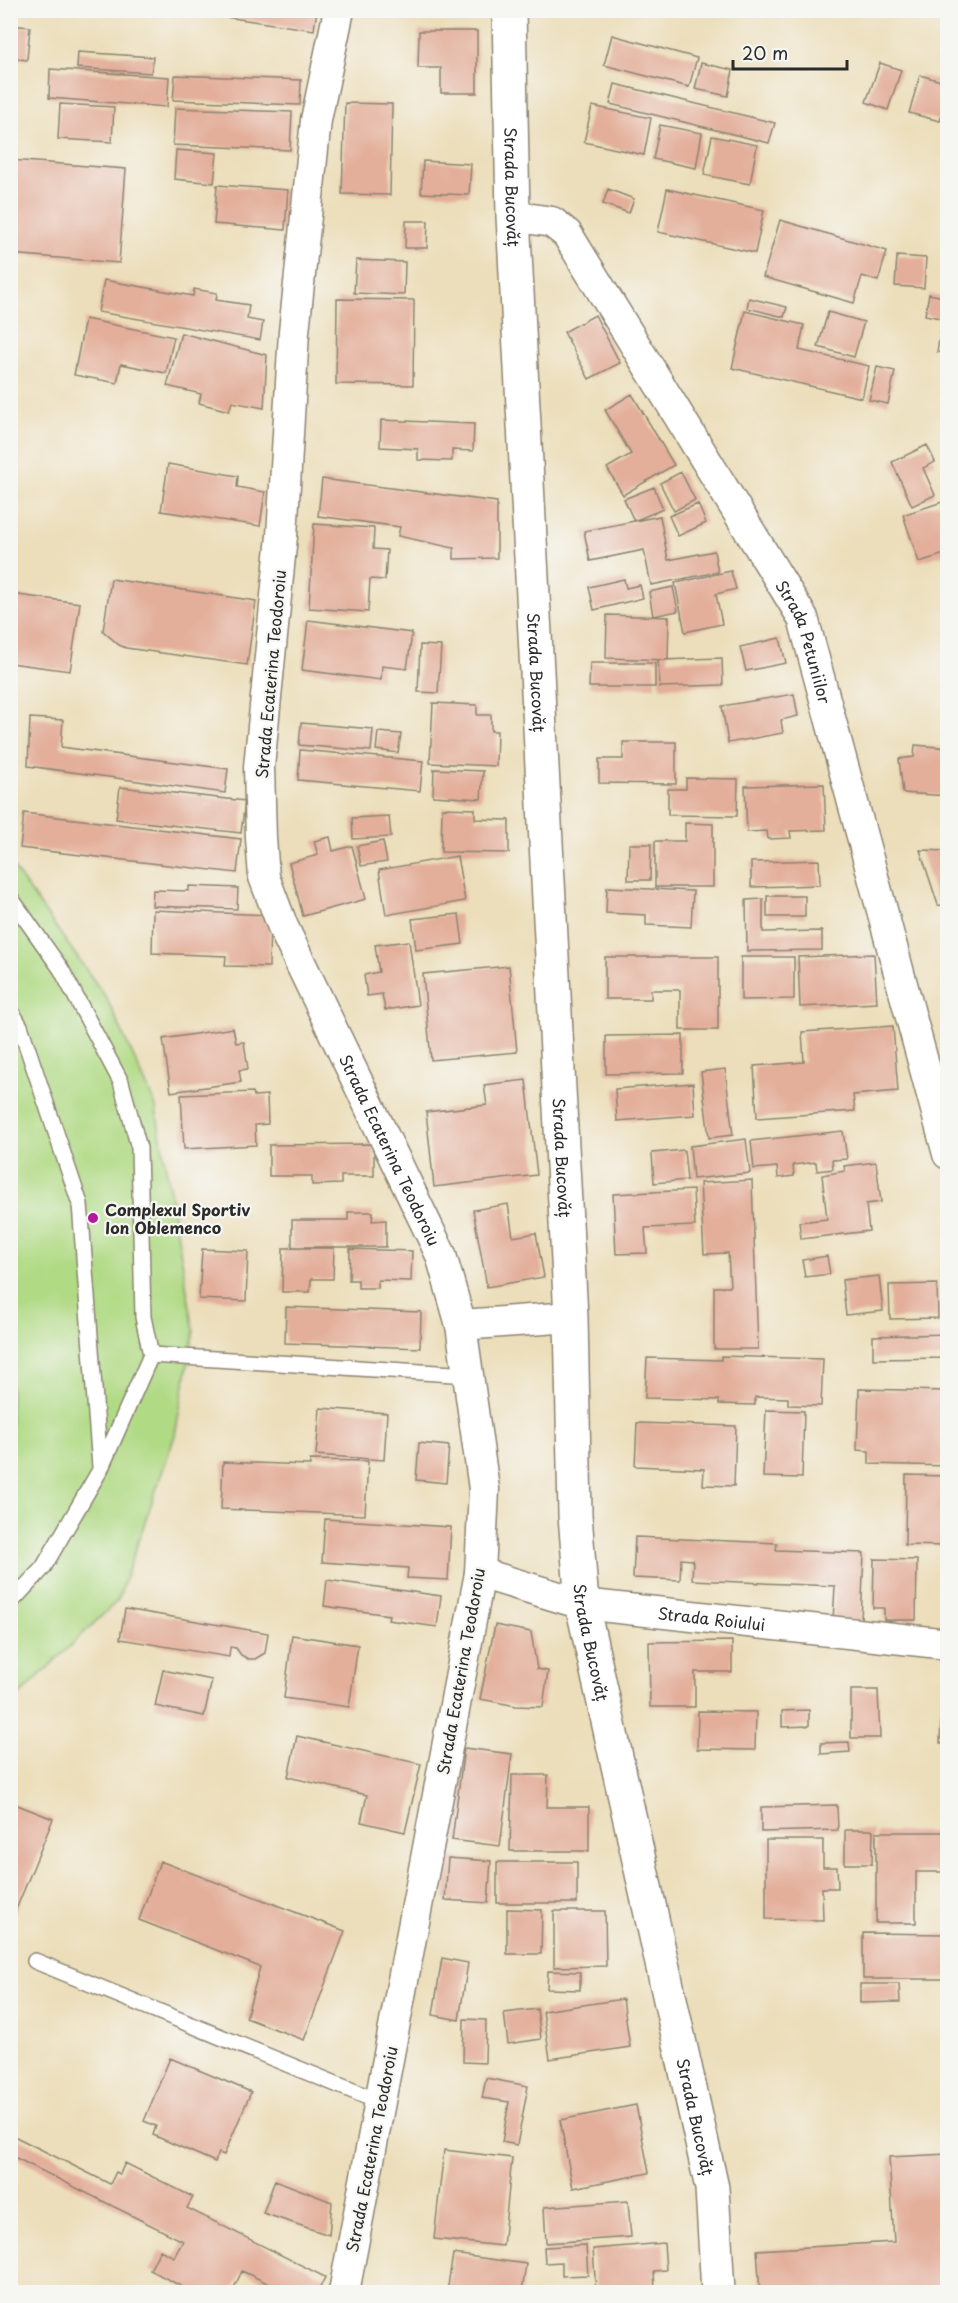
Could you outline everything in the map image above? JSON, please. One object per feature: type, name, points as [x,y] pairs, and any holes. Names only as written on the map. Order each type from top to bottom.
[{"type":"street","name":"Strada Ecaterina Teodoroiu","points":[[339,10],[316,120],[294,332],[282,536],[259,767],[263,867],[264,877],[282,927],[441,1255],[460,1325],[484,1489],[480,1573],[344,2292]]},
{"type":"street","name":"Strada Bucovăț","points":[[509,10],[513,216],[571,1317],[575,1515],[582,1604],[712,2188],[718,2292]]},
{"type":"street","name":"Strada Petuniilor","points":[[513,216],[552,222],[567,234],[803,618],[948,1154]]},
{"type":"street","points":[[460,1325],[571,1317]]},
{"type":"street","name":"Strada Roiului","points":[[480,1573],[582,1604],[948,1644]]},
{"type":"lane","points":[[10,897],[61,969],[122,1082],[139,1148],[143,1317],[151,1355],[100,1470],[43,1568],[10,1603]]},
{"type":"lane","points":[[10,1009],[21,1026],[80,1204],[100,1470]]},
{"type":"lane","points":[[151,1355],[469,1376]]},
{"type":"lane","points":[[35,1961],[380,2102]]},
{"type":"green space","name":"Complexul Sportiv Ion Oblemenco","points":[[10,863],[107,999],[155,1104],[194,1331],[175,1435],[118,1600],[11,1703]]},
{"type":"building","points":[[177,10],[317,10],[314,30]]},
{"type":"building","points":[[10,25],[30,27],[27,60],[10,58]]},
{"type":"building","points":[[419,31],[477,31],[477,93],[441,93],[441,68],[418,68]]},
{"type":"building","points":[[612,35],[697,58],[689,87],[604,65]]},
{"type":"building","points":[[78,52],[153,57],[151,73],[77,68]]},
{"type":"building","points":[[701,63],[733,70],[728,96],[695,89]]},
{"type":"building","points":[[880,63],[901,70],[888,110],[866,102]]},
{"type":"building","points":[[50,69],[169,77],[167,107],[49,98]]},
{"type":"building","points":[[175,75],[301,80],[300,105],[173,100]]},
{"type":"building","points":[[920,75],[948,83],[948,94],[940,121],[909,113]]},
{"type":"building","points":[[615,84],[775,123],[769,143],[610,104]]},
{"type":"building","points":[[345,103],[392,104],[390,195],[342,194]]},
{"type":"building","points":[[60,104],[114,107],[112,142],[58,139]]},
{"type":"building","points":[[592,106],[651,118],[644,155],[584,142]]},
{"type":"building","points":[[175,108],[292,112],[290,150],[173,145]]},
{"type":"building","points":[[660,125],[702,133],[696,168],[653,159]]},
{"type":"building","points":[[712,136],[757,145],[750,184],[704,175]]},
{"type":"building","points":[[176,150],[217,153],[214,183],[174,179]]},
{"type":"building","points":[[10,160],[126,169],[119,263],[10,254]]},
{"type":"building","points":[[423,161],[471,164],[469,195],[421,193]]},
{"type":"building","points":[[217,185],[288,190],[285,230],[214,224]]},
{"type":"building","points":[[608,189],[634,199],[629,213],[603,204]]},
{"type":"building","points":[[667,189],[764,210],[755,253],[658,232]]},
{"type":"building","points":[[780,220],[887,251],[878,281],[862,276],[854,303],[763,277]]},
{"type":"building","points":[[406,221],[428,221],[427,248],[405,248]]},
{"type":"building","points":[[897,256],[926,258],[924,288],[895,286]]},
{"type":"building","points":[[356,260],[405,262],[404,295],[354,293]]},
{"type":"building","points":[[104,280],[193,296],[194,289],[217,293],[216,300],[249,305],[247,319],[263,322],[260,340],[98,312]]},
{"type":"building","points":[[929,294],[948,298],[945,319],[925,315]]},
{"type":"building","points":[[749,298],[787,307],[784,317],[747,308]]},
{"type":"building","points":[[337,299],[414,300],[413,385],[336,384]]},
{"type":"building","points":[[745,311],[804,325],[799,350],[869,366],[862,398],[732,368]]},
{"type":"building","points":[[828,312],[864,322],[854,357],[818,347]]},
{"type":"building","points":[[595,315],[620,363],[589,379],[564,332]]},
{"type":"building","points":[[85,319],[174,337],[166,373],[121,364],[117,383],[74,375]]},
{"type":"building","points":[[942,322],[948,323],[948,354],[937,352]]},
{"type":"building","points":[[181,333],[267,355],[264,408],[232,402],[229,411],[199,403],[201,394],[167,386]]},
{"type":"building","points":[[877,367],[895,371],[888,404],[869,400]]},
{"type":"building","points":[[632,394],[674,465],[623,495],[607,468],[631,454],[605,410]]},
{"type":"building","points":[[381,420],[474,424],[473,451],[452,450],[452,461],[418,460],[418,449],[380,447]]},
{"type":"building","points":[[927,445],[935,462],[923,468],[935,495],[912,506],[892,462]]},
{"type":"building","points":[[168,464],[238,476],[237,487],[265,492],[260,526],[161,511]]},
{"type":"building","points":[[681,472],[695,500],[674,511],[660,483]]},
{"type":"building","points":[[322,479],[497,502],[497,558],[454,559],[454,548],[398,536],[400,527],[318,516]]},
{"type":"building","points":[[654,487],[663,509],[634,521],[624,499]]},
{"type":"building","points":[[948,500],[948,553],[919,562],[903,515]]},
{"type":"building","points":[[698,504],[706,523],[678,536],[669,516]]},
{"type":"building","points":[[660,516],[668,560],[714,551],[718,572],[651,585],[644,550],[590,561],[584,531]]},
{"type":"building","points":[[314,524],[374,528],[373,549],[387,550],[385,580],[370,579],[368,612],[309,608]]},
{"type":"building","points":[[731,571],[736,589],[716,594],[722,624],[685,632],[675,583]]},
{"type":"building","points":[[111,579],[256,601],[247,665],[126,648],[119,645],[103,631]]},
{"type":"building","points":[[624,579],[626,588],[640,585],[643,598],[594,610],[589,587]]},
{"type":"building","points":[[673,587],[678,611],[653,616],[649,592]]},
{"type":"building","points":[[10,594],[80,603],[70,671],[10,663]]},
{"type":"building","points":[[607,615],[669,617],[668,660],[606,658]]},
{"type":"building","points":[[308,620],[412,633],[407,669],[382,666],[381,680],[302,670]]},
{"type":"building","points":[[780,638],[786,663],[746,671],[740,647]]},
{"type":"building","points":[[420,645],[441,646],[438,693],[418,692]]},
{"type":"building","points":[[722,658],[723,685],[660,687],[658,660]]},
{"type":"building","points":[[590,663],[655,663],[655,687],[589,687]]},
{"type":"building","points":[[794,694],[798,716],[781,720],[783,733],[728,743],[722,706]]},
{"type":"building","points":[[433,703],[477,705],[477,715],[491,715],[491,731],[497,731],[496,766],[430,763]]},
{"type":"building","points":[[30,718],[63,720],[61,747],[228,769],[225,793],[28,766]]},
{"type":"building","points":[[301,723],[373,729],[371,751],[299,745]]},
{"type":"building","points":[[378,732],[401,734],[398,753],[376,750]]},
{"type":"building","points":[[623,742],[676,742],[676,784],[599,783],[599,759],[623,759]]},
{"type":"building","points":[[915,745],[948,748],[948,796],[903,793],[899,759],[914,757]]},
{"type":"building","points":[[300,750],[423,761],[420,791],[298,780]]},
{"type":"building","points":[[434,769],[483,771],[481,799],[433,796]]},
{"type":"building","points":[[686,778],[738,779],[737,816],[668,815],[668,789],[686,789]]},
{"type":"building","points":[[824,784],[826,830],[790,831],[791,838],[768,839],[767,831],[747,832],[745,786]]},
{"type":"building","points":[[120,787],[245,801],[241,833],[116,819]]},
{"type":"building","points":[[442,808],[475,809],[475,819],[509,820],[509,853],[441,852]]},
{"type":"building","points":[[24,813],[241,839],[237,873],[20,848]]},
{"type":"building","points":[[389,816],[391,837],[353,839],[352,818]]},
{"type":"building","points":[[685,823],[713,824],[713,887],[655,887],[655,841],[685,841]]},
{"type":"building","points":[[330,837],[333,851],[352,846],[366,899],[303,916],[289,863],[318,855],[314,841]]},
{"type":"building","points":[[383,841],[387,862],[361,866],[357,846]]},
{"type":"building","points":[[629,844],[651,844],[650,880],[628,880]]},
{"type":"building","points":[[920,850],[948,851],[948,906],[938,905]]},
{"type":"building","points":[[457,856],[465,901],[386,915],[379,870]]},
{"type":"building","points":[[819,860],[820,885],[751,887],[751,862]]},
{"type":"building","points":[[189,886],[238,888],[237,909],[152,906],[153,890],[189,891]]},
{"type":"building","points":[[607,887],[693,891],[691,927],[646,925],[646,915],[606,913]]},
{"type":"building","points":[[767,896],[805,896],[805,917],[767,917]]},
{"type":"building","points":[[763,899],[763,932],[822,931],[822,950],[747,951],[746,900]]},
{"type":"building","points":[[153,910],[270,915],[269,967],[225,966],[226,956],[152,953]]},
{"type":"building","points":[[459,914],[463,944],[416,950],[412,919]]},
{"type":"building","points":[[409,941],[418,1005],[385,1010],[382,994],[367,996],[364,975],[379,972],[375,945]]},
{"type":"building","points":[[874,954],[877,1003],[800,1007],[798,957]]},
{"type":"building","points":[[605,957],[718,957],[718,1030],[680,1030],[680,990],[651,990],[651,999],[605,999]]},
{"type":"building","points":[[741,957],[794,957],[794,999],[741,1000]]},
{"type":"building","points":[[509,966],[517,1052],[431,1060],[423,974]]},
{"type":"building","points":[[893,1026],[898,1091],[853,1095],[855,1111],[757,1118],[754,1066],[804,1062],[802,1032]]},
{"type":"building","points":[[233,1028],[236,1043],[244,1042],[248,1069],[239,1070],[241,1082],[171,1092],[163,1039]]},
{"type":"building","points":[[683,1035],[683,1073],[606,1074],[606,1036]]},
{"type":"building","points":[[725,1069],[733,1135],[709,1138],[701,1072]]},
{"type":"building","points":[[526,1080],[537,1175],[434,1187],[426,1112],[487,1105],[484,1085]]},
{"type":"building","points":[[693,1083],[695,1115],[617,1121],[615,1089]]},
{"type":"building","points":[[253,1092],[254,1096],[267,1095],[268,1124],[255,1125],[256,1145],[184,1149],[181,1095]]},
{"type":"building","points":[[843,1131],[847,1159],[832,1160],[833,1169],[817,1171],[816,1162],[793,1165],[794,1176],[778,1178],[777,1167],[754,1169],[751,1141]]},
{"type":"building","points":[[746,1139],[750,1173],[693,1179],[690,1146]]},
{"type":"building","points":[[374,1144],[374,1176],[341,1176],[341,1184],[312,1185],[312,1176],[269,1176],[269,1145]]},
{"type":"building","points":[[684,1150],[687,1180],[654,1183],[652,1153]]},
{"type":"building","points":[[876,1162],[881,1202],[866,1204],[869,1231],[801,1239],[799,1222],[827,1219],[822,1175],[845,1171],[844,1166]]},
{"type":"building","points":[[752,1180],[758,1349],[714,1349],[714,1287],[730,1287],[728,1253],[704,1254],[700,1183]]},
{"type":"building","points":[[693,1190],[695,1226],[645,1228],[647,1253],[616,1254],[613,1194]]},
{"type":"building","points":[[508,1204],[513,1237],[536,1233],[544,1277],[487,1287],[473,1210]]},
{"type":"building","points":[[348,1212],[373,1212],[372,1221],[386,1220],[386,1247],[292,1247],[292,1220],[348,1220]]},
{"type":"building","points":[[283,1248],[334,1248],[333,1279],[311,1279],[310,1292],[282,1292]]},
{"type":"building","points":[[202,1249],[248,1251],[246,1301],[199,1299]]},
{"type":"building","points":[[350,1249],[412,1251],[411,1281],[378,1280],[378,1288],[358,1288],[358,1280],[349,1280]]},
{"type":"building","points":[[827,1256],[830,1274],[805,1277],[802,1260]]},
{"type":"building","points":[[879,1276],[883,1311],[846,1315],[842,1280]]},
{"type":"building","points":[[937,1284],[938,1318],[890,1319],[889,1285]]},
{"type":"building","points":[[286,1307],[421,1312],[420,1348],[285,1343]]},
{"type":"building","points":[[948,1334],[948,1358],[873,1359],[873,1336]]},
{"type":"building","points":[[721,1356],[823,1359],[821,1406],[788,1405],[788,1398],[755,1397],[755,1405],[719,1404],[719,1400],[645,1398],[647,1358],[721,1360]]},
{"type":"building","points":[[859,1389],[948,1391],[948,1466],[869,1464],[869,1451],[857,1450]]},
{"type":"building","points":[[320,1408],[387,1413],[384,1460],[316,1455]]},
{"type":"building","points":[[766,1410],[804,1411],[802,1478],[763,1477]]},
{"type":"building","points":[[637,1423],[736,1426],[734,1486],[703,1485],[704,1469],[635,1466]]},
{"type":"building","points":[[419,1443],[449,1446],[446,1483],[416,1480]]},
{"type":"building","points":[[310,1460],[368,1461],[365,1515],[221,1509],[223,1462],[310,1465]]},
{"type":"building","points":[[906,1475],[948,1476],[948,1546],[905,1545]]},
{"type":"building","points":[[325,1519],[451,1527],[448,1580],[407,1578],[408,1568],[322,1562]]},
{"type":"building","points":[[635,1537],[777,1543],[776,1550],[864,1553],[861,1621],[833,1621],[835,1586],[692,1580],[693,1560],[681,1559],[680,1580],[633,1578]]},
{"type":"building","points":[[874,1559],[917,1560],[916,1620],[884,1620],[884,1608],[873,1608]]},
{"type":"building","points":[[327,1580],[441,1596],[437,1627],[388,1620],[389,1615],[324,1606]]},
{"type":"building","points":[[125,1609],[268,1633],[265,1653],[255,1659],[248,1659],[236,1648],[230,1647],[229,1657],[120,1639]]},
{"type":"building","points":[[495,1625],[531,1632],[537,1669],[548,1671],[543,1707],[516,1706],[480,1699]]},
{"type":"building","points":[[292,1635],[358,1645],[349,1707],[284,1698]]},
{"type":"building","points":[[732,1641],[732,1672],[695,1672],[695,1707],[650,1707],[649,1642]]},
{"type":"building","points":[[163,1670],[212,1680],[204,1716],[155,1706]]},
{"type":"building","points":[[851,1690],[878,1690],[880,1738],[851,1738]]},
{"type":"building","points":[[942,1693],[948,1693],[948,1743],[940,1743]]},
{"type":"building","points":[[809,1710],[809,1726],[782,1727],[782,1711]]},
{"type":"building","points":[[698,1711],[756,1712],[755,1750],[697,1749]]},
{"type":"building","points":[[297,1736],[421,1764],[405,1832],[361,1822],[367,1795],[288,1777]]},
{"type":"building","points":[[849,1742],[850,1752],[821,1754],[821,1743]]},
{"type":"building","points":[[464,1748],[512,1754],[500,1846],[452,1840]]},
{"type":"building","points":[[512,1775],[548,1775],[547,1807],[589,1807],[589,1851],[510,1851]]},
{"type":"building","points":[[10,1802],[53,1819],[11,1922],[10,1922]]},
{"type":"building","points":[[837,1805],[838,1830],[761,1832],[761,1807]]},
{"type":"building","points":[[845,1830],[873,1830],[872,1864],[845,1864]]},
{"type":"building","points":[[876,1832],[948,1832],[948,1872],[916,1872],[916,1923],[876,1923]]},
{"type":"building","points":[[766,1840],[823,1840],[823,1867],[837,1867],[838,1888],[822,1888],[823,1920],[766,1919]]},
{"type":"building","points":[[448,1858],[491,1861],[488,1903],[445,1900]]},
{"type":"building","points":[[160,1861],[345,1931],[304,2040],[246,2018],[260,1967],[139,1920]]},
{"type":"building","points":[[497,1862],[577,1862],[577,1903],[497,1903]]},
{"type":"building","points":[[507,1909],[542,1910],[541,1954],[507,1954]]},
{"type":"building","points":[[554,1911],[605,1911],[606,1966],[554,1967]]},
{"type":"building","points":[[863,1933],[948,1934],[948,1979],[863,1979]]},
{"type":"building","points":[[442,1958],[468,1963],[459,2020],[433,2015]]},
{"type":"building","points":[[548,1971],[580,1972],[580,1990],[547,1989]]},
{"type":"building","points":[[860,1984],[899,1984],[900,2002],[860,2003]]},
{"type":"building","points":[[623,1999],[630,2047],[550,2059],[543,2011]]},
{"type":"building","points":[[537,2009],[541,2039],[508,2044],[504,2013]]},
{"type":"building","points":[[464,2019],[486,2020],[485,2063],[463,2062]]},
{"type":"building","points":[[170,2058],[251,2092],[224,2155],[219,2153],[215,2162],[153,2135],[156,2126],[144,2121]]},
{"type":"building","points":[[486,2078],[528,2086],[517,2145],[502,2142],[509,2102],[482,2098]]},
{"type":"building","points":[[636,2105],[649,2173],[573,2188],[560,2120]]},
{"type":"building","points":[[10,2134],[110,2184],[116,2172],[120,2174],[125,2163],[193,2197],[187,2208],[325,2277],[318,2292],[286,2292],[242,2271],[232,2292],[192,2292],[150,2270],[160,2250],[174,2257],[183,2241],[10,2155]]},
{"type":"building","points":[[444,2150],[512,2158],[503,2246],[434,2239]]},
{"type":"building","points":[[948,2154],[948,2292],[760,2292],[757,2250],[894,2242],[889,2157]]},
{"type":"building","points":[[275,2180],[332,2202],[329,2235],[263,2213]]},
{"type":"building","points":[[628,2201],[631,2237],[546,2243],[544,2207]]},
{"type":"building","points":[[664,2243],[666,2270],[654,2271],[655,2291],[596,2292],[593,2249]]},
{"type":"building","points":[[586,2245],[588,2275],[562,2276],[562,2262],[545,2263],[544,2247]]},
{"type":"building","points":[[453,2254],[526,2264],[522,2292],[447,2292]]},
{"type":"place","name":"Complexul Sportiv Ion Oblemenco","points":[[93,1218]]}]
